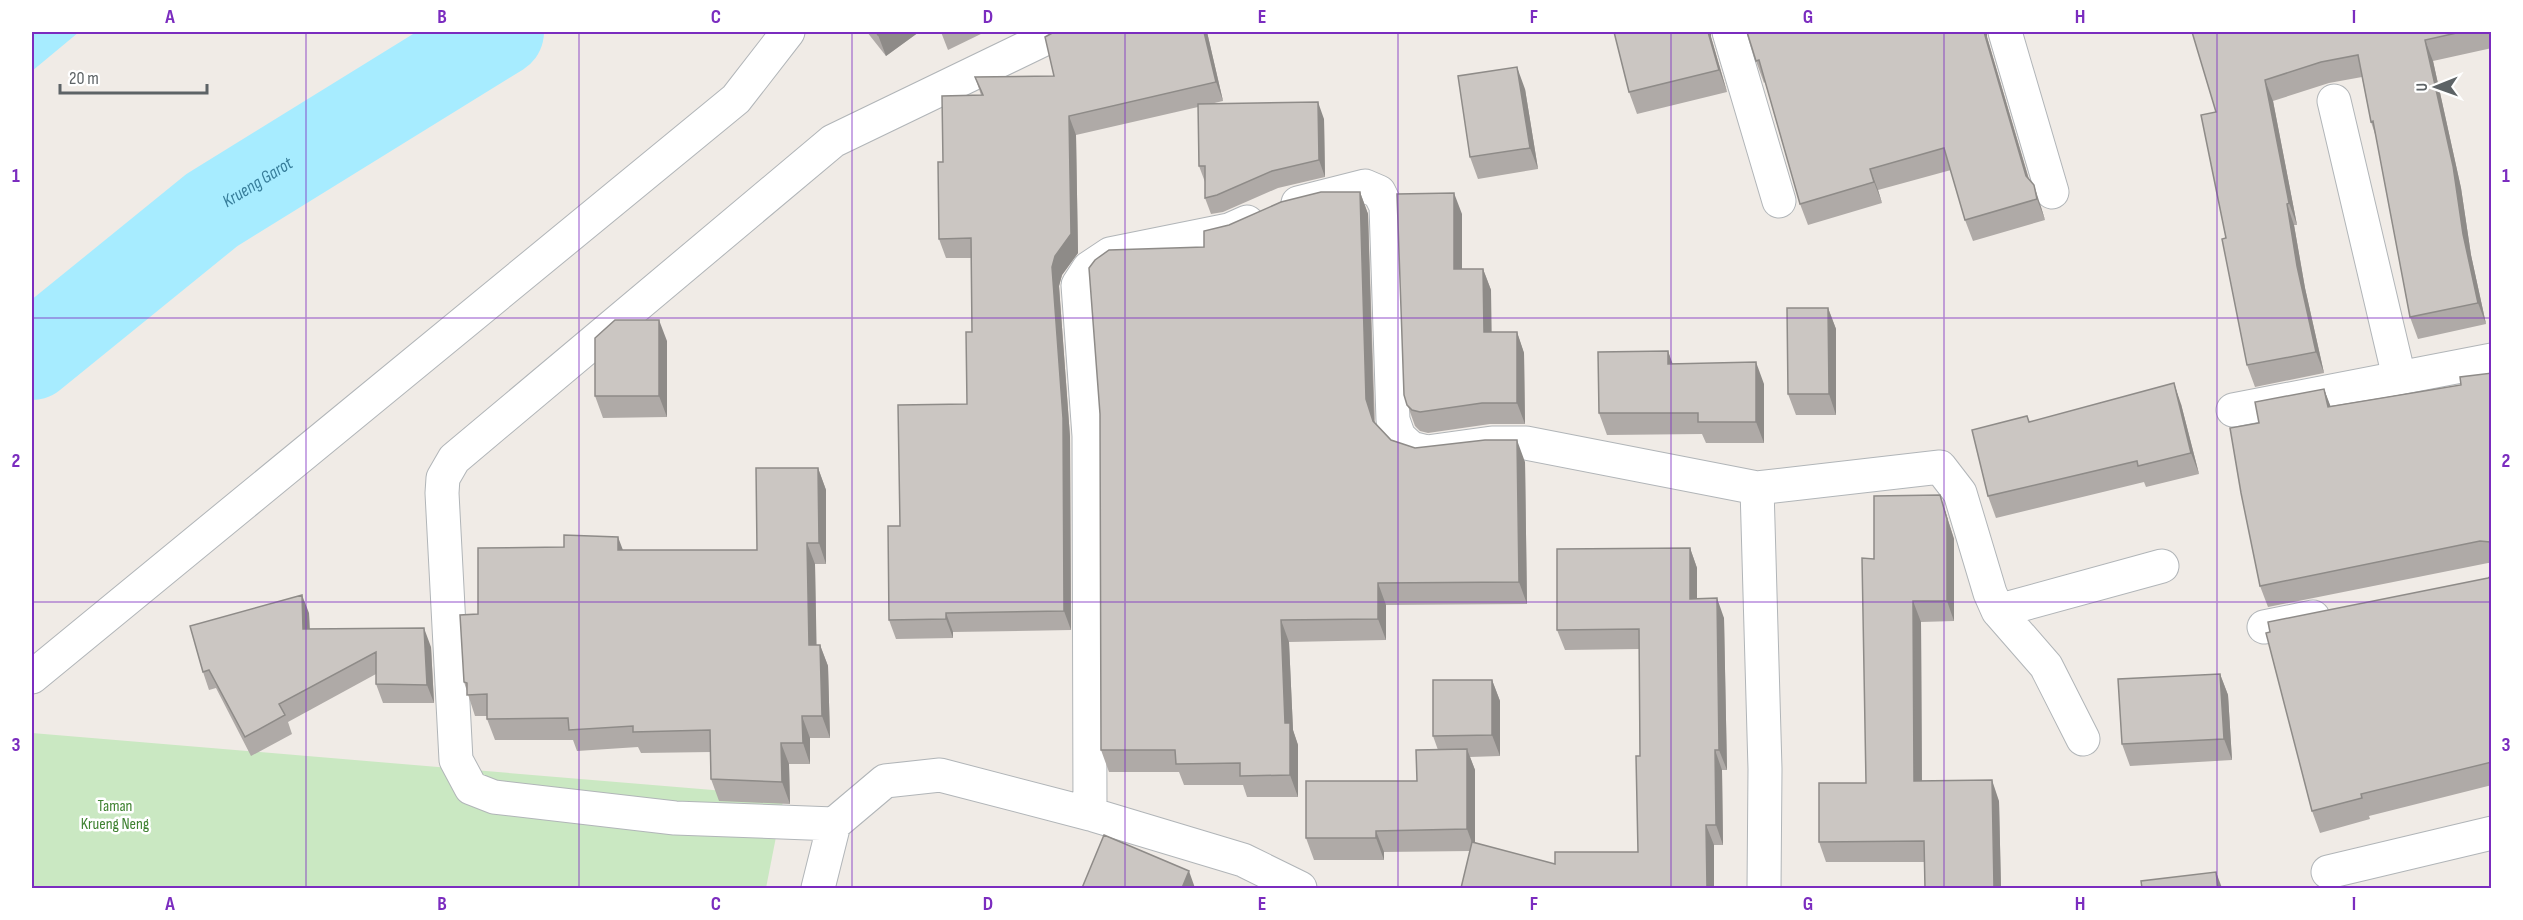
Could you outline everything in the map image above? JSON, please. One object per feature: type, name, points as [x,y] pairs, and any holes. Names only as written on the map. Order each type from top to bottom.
[{"type":"street","points":[[32,677],[736,99],[788,32]]},
{"type":"street","points":[[834,824],[675,818],[494,797],[471,788],[456,760],[443,478],[454,459],[833,141],[1059,32]]},
{"type":"street","points":[[1729,32],[1779,201]]},
{"type":"street","points":[[2005,32],[2052,192]]},
{"type":"street","points":[[2334,101],[2399,377]]},
{"type":"street","points":[[1090,814],[1089,436],[1078,285],[1089,268],[1110,254],[1229,230],[1283,206],[1365,186],[1379,192],[1386,206],[1393,420],[1399,437],[1411,448],[1428,452],[1492,443],[1526,442],[1757,488],[1940,467],[1960,493],[1990,593],[1998,611],[2046,666],[2083,739]]},
{"type":"street","points":[[2233,410],[2492,360]]},
{"type":"street","points":[[1757,488],[1765,770],[1764,888]]},
{"type":"street","points":[[1998,611],[2162,566]]},
{"type":"street","points":[[2264,627],[2344,611]]},
{"type":"street","points":[[818,888],[834,824],[885,781],[939,775],[1090,814],[1243,860],[1300,888]]},
{"type":"street","points":[[2328,872],[2492,833]]},
{"type":"green space","name":"Taman Krueng Neng","points":[[32,733],[784,796],[766,888],[32,888]]},
{"type":"water","points":[[32,32],[79,32],[32,71]]},
{"type":"building","points":[[1054,32],[1204,32],[1216,82],[1069,116],[1071,234],[1055,256],[1052,267],[1063,418],[1064,611],[946,613],[946,619],[889,620],[888,526],[900,526],[898,405],[967,404],[966,332],[972,332],[971,238],[939,239],[938,162],[943,162],[942,96],[983,95],[975,77],[1054,76],[1045,37]]},
{"type":"building","points":[[1614,32],[1708,32],[1719,70],[1629,92]]},
{"type":"building","points":[[1747,32],[1984,32],[2026,176],[2034,185],[2037,199],[1965,220],[1944,148],[1870,169],[1874,182],[1800,204],[1759,60],[1756,61]]},
{"type":"building","points":[[2192,32],[2461,32],[2425,40],[2453,166],[2463,234],[2478,303],[2410,317],[2373,121],[2371,122],[2358,55],[2321,62],[2265,80],[2289,203],[2287,204],[2297,266],[2316,352],[2247,365],[2222,239],[2226,238],[2201,115],[2216,112]]},
{"type":"building","points":[[1517,67],[1530,148],[1470,157],[1458,76]]},
{"type":"building","points":[[1318,102],[1319,160],[1272,171],[1205,198],[1205,166],[1199,166],[1198,104]]},
{"type":"building","points":[[1321,192],[1360,192],[1366,399],[1373,421],[1391,440],[1415,448],[1485,440],[1517,440],[1519,582],[1378,583],[1378,619],[1281,620],[1285,723],[1290,723],[1290,775],[1240,776],[1240,763],[1176,764],[1175,750],[1101,750],[1100,414],[1089,268],[1095,260],[1109,250],[1204,247],[1204,231],[1229,225],[1281,202]]},
{"type":"building","points":[[1454,193],[1454,269],[1483,269],[1484,332],[1517,332],[1517,403],[1482,403],[1420,412],[1412,410],[1407,405],[1404,395],[1397,194]]},
{"type":"building","points":[[1787,308],[1828,308],[1829,394],[1788,394]]},
{"type":"building","points":[[615,320],[659,320],[659,396],[595,396],[595,338]]},
{"type":"building","points":[[1668,351],[1668,364],[1756,362],[1756,422],[1698,422],[1698,413],[1599,413],[1598,352]]},
{"type":"building","points":[[2492,373],[2492,543],[2480,541],[2260,586],[2230,428],[2259,423],[2255,402],[2324,389],[2328,407],[2461,385],[2460,377]]},
{"type":"building","points":[[2174,383],[2191,453],[2138,466],[2137,461],[1988,496],[1972,430],[2027,416],[2029,422]]},
{"type":"building","points":[[756,468],[818,468],[819,543],[807,543],[809,645],[820,645],[822,716],[802,716],[803,743],[781,743],[782,782],[711,779],[710,730],[633,732],[633,726],[569,730],[568,718],[487,719],[487,694],[467,695],[467,683],[464,682],[460,615],[478,614],[478,548],[564,547],[564,535],[618,537],[618,550],[757,550]]},
{"type":"building","points":[[1940,495],[1947,519],[1947,601],[1913,601],[1914,781],[1992,780],[1994,888],[1925,888],[1924,841],[1819,842],[1819,783],[1866,783],[1862,558],[1874,559],[1874,496]]},
{"type":"building","points":[[1690,548],[1690,599],[1717,598],[1719,750],[1715,750],[1716,825],[1706,825],[1707,888],[1461,888],[1472,842],[1555,864],[1555,852],[1638,852],[1636,756],[1640,756],[1639,629],[1557,630],[1557,549]]},
{"type":"building","points":[[2492,576],[2492,762],[2361,794],[2362,798],[2312,811],[2266,633],[2270,632],[2268,622]]},
{"type":"building","points":[[302,595],[303,629],[424,628],[427,685],[376,684],[376,652],[279,704],[285,715],[245,737],[209,670],[203,672],[190,626]]},
{"type":"building","points":[[2220,674],[2224,739],[2122,744],[2118,679]]},
{"type":"building","points":[[1433,680],[1492,680],[1492,735],[1433,736]]},
{"type":"building","points":[[1467,749],[1467,829],[1376,831],[1376,838],[1306,838],[1306,781],[1417,781],[1416,750]]},
{"type":"building","points":[[1104,835],[1189,871],[1182,888],[1082,888]]},
{"type":"building","points":[[2216,872],[2218,888],[2142,888],[2141,881]]},
{"type":"waterway","name":"Krueng Garot","points":[[32,356],[212,210],[500,32]]}]
